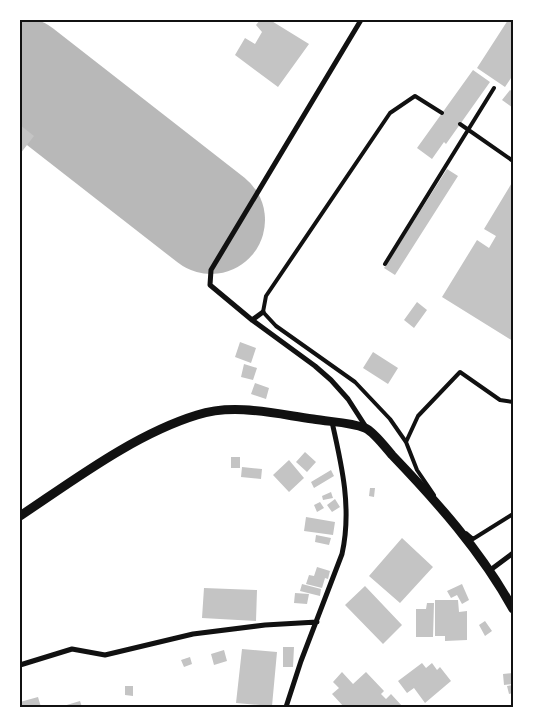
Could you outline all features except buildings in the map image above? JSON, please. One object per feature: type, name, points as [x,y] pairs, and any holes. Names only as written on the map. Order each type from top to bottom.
[{"type":"street","points":[[361,20],[211,270],[210,285],[252,320],[331,380],[348,399],[367,428],[446,514],[490,571],[513,609]]},
{"type":"street","points":[[252,320],[263,312]]},
{"type":"street","points":[[20,516],[112,456],[164,427],[199,414],[243,410],[284,414],[367,428]]},
{"type":"street","points":[[286,707],[342,554],[346,535],[345,480],[332,422]]},
{"type":"street","points":[[490,571],[513,553]]},
{"type":"street","points":[[20,665],[72,649],[105,655],[193,634],[257,626],[317,622]]},
{"type":"lane","points":[[385,264],[494,88]]},
{"type":"lane","points":[[442,113],[414,96],[390,113],[266,296],[263,312],[276,326],[355,382],[390,419],[406,442],[417,470],[451,519],[473,539],[513,514]]},
{"type":"lane","points":[[460,124],[513,161]]},
{"type":"lane","points":[[406,442],[418,416],[460,372],[500,400],[513,402]]},
{"type":"runway","points":[[20,71],[211,220]]}]
